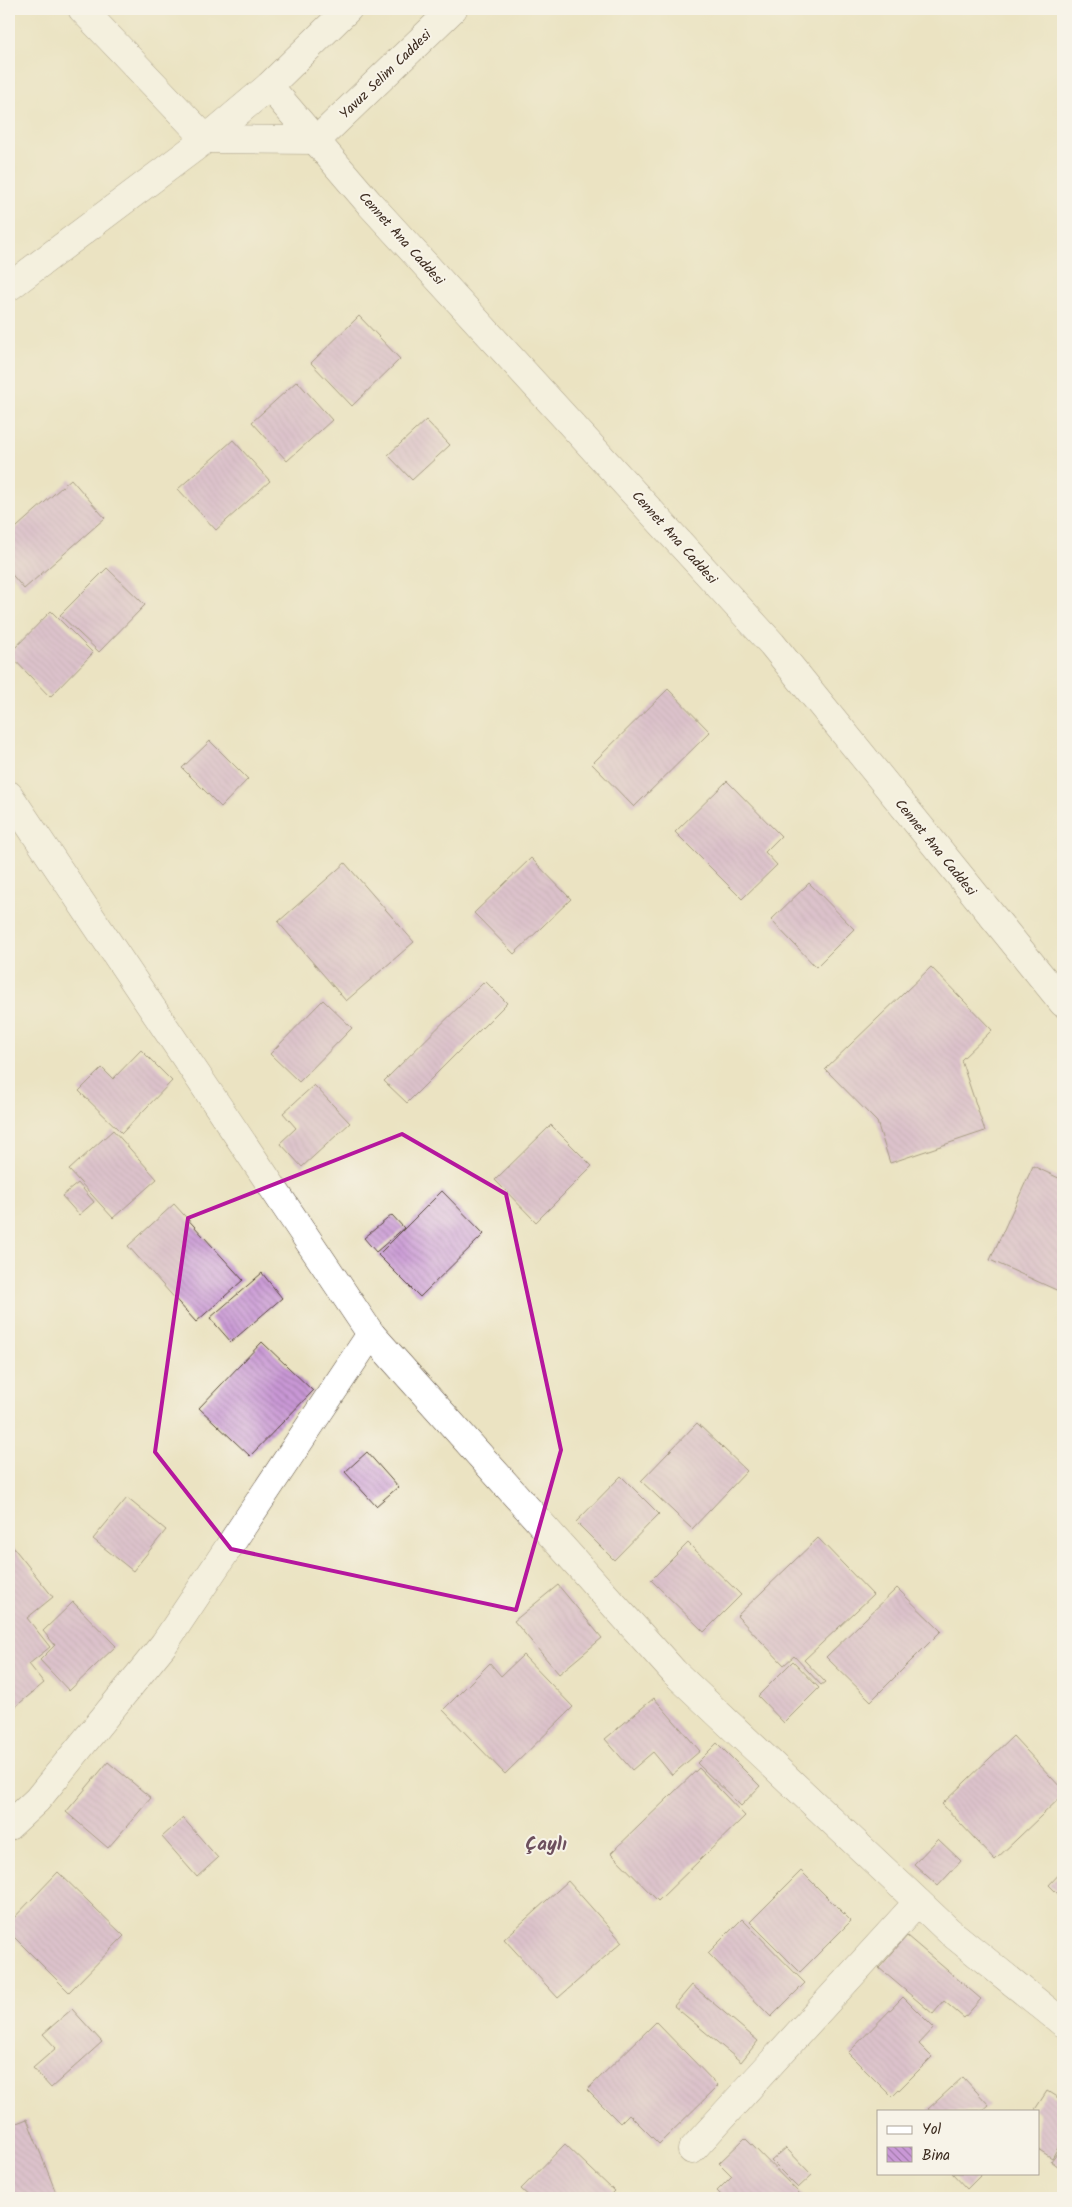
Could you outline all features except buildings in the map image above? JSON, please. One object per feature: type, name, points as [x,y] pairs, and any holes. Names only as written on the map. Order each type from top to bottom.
[{"type":"street","points":[[82,9],[206,139],[317,140]]},
{"type":"street","points":[[9,287],[206,139],[269,86],[348,9]]},
{"type":"street","name":"Yavuz Selim Caddesi","points":[[317,140],[453,9]]},
{"type":"street","name":"Cennet Ana Caddesi","points":[[269,86],[369,203],[772,644],[1063,1003]]},
{"type":"street","points":[[9,795],[371,1334],[674,1672],[949,1931],[1063,2023]]},
{"type":"street","points":[[9,1826],[37,1800],[164,1644],[371,1334]]},
{"type":"street","points":[[692,2150],[918,1902]]},
{"type":"highlighted area","points":[[402,1134],[506,1194],[561,1450],[516,1610],[231,1549],[155,1452],[188,1218]]},
{"type":"district","name":"Çaylı","points":[[546,1843]]}]
